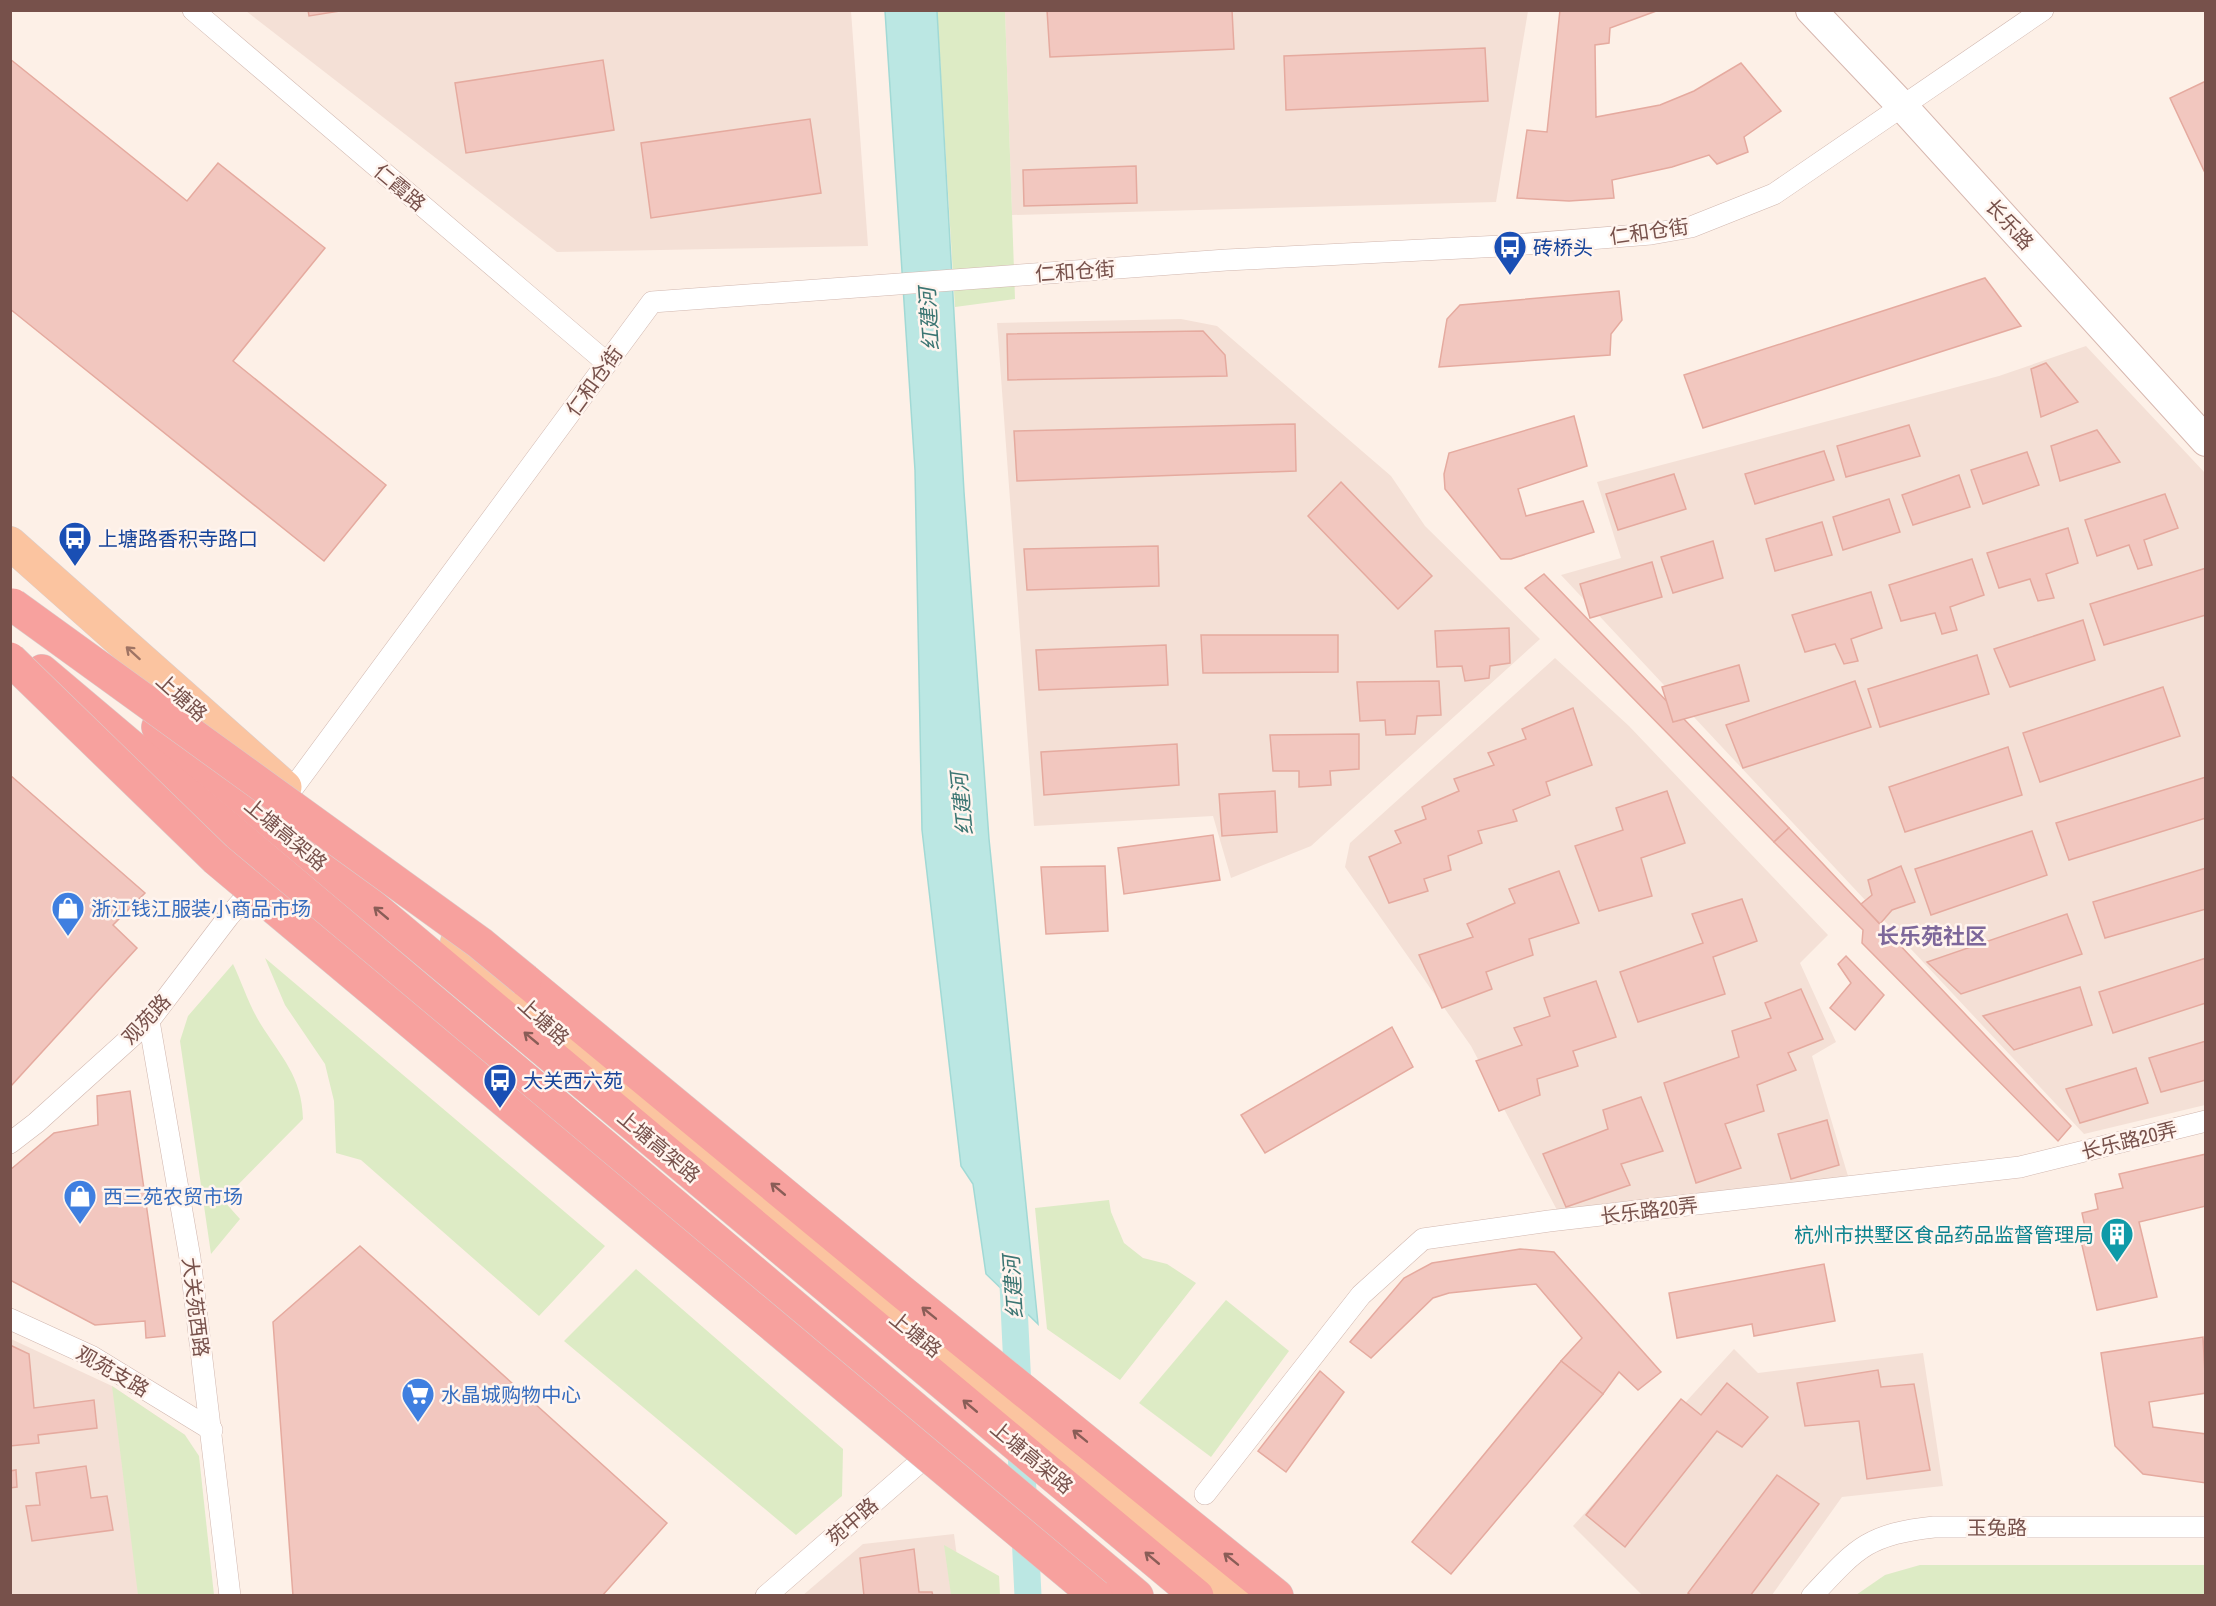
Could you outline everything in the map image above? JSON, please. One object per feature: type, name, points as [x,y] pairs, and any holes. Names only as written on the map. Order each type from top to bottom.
[{"type":"highway","name":"上塘高架路","points":[[12,604],[1197,1596]]},
{"type":"highway","points":[[12,604],[480,943],[1277,1596]]},
{"type":"highway","name":"上塘高架路","points":[[10,645],[1137,1596]]},
{"type":"highway","points":[[10,658],[216,858],[1096,1596]]},
{"type":"main road","name":"上塘路","points":[[10,543],[574,1048],[1162,1534],[1232,1596]]},
{"type":"main road","points":[[10,676],[262,878],[1115,1596]]},
{"type":"street","name":"仁霞路","points":[[193,10],[607,363]]},
{"type":"street","name":"长乐路","points":[[1811,10],[1904,108],[2205,441]]},
{"type":"street","name":"仁和仓街","points":[[290,792],[652,302],[1226,260],[1501,246],[1651,234],[1691,227],[1774,194],[1904,108],[2043,10]]},
{"type":"street","name":"观苑路","points":[[10,1143],[36,1123],[149,1021],[229,916],[262,878]]},
{"type":"street","name":"大关苑西路","points":[[149,1021],[190,1258],[230,1596]]},
{"type":"street","name":"长乐路20弄","points":[[1205,1494],[1360,1295],[1423,1239],[1549,1221],[2020,1167],[2205,1121]]},
{"type":"street","name":"观苑支路","points":[[10,1318],[91,1356],[212,1430]]},
{"type":"street","name":"苑中路","points":[[766,1596],[938,1446]]},
{"type":"street","name":"玉兔路","points":[[1812,1596],[1852,1552],[1874,1540],[1905,1530],[1934,1527],[2205,1527]]},
{"type":"shaded area","points":[[246,11],[851,11],[868,246],[557,252]]},
{"type":"shaded area","points":[[1005,11],[1528,11],[1496,202],[1012,215]]},
{"type":"shaded area","points":[[1181,319],[1217,326],[1391,476],[1425,526],[1540,639],[1311,846],[1231,878],[1213,816],[1034,826],[997,323]]},
{"type":"shaded area","points":[[2086,346],[2205,473],[2205,1105],[2084,1134],[1561,575],[1621,558],[1597,482],[1999,376]]},
{"type":"shaded area","points":[[1555,658],[1629,726],[1828,935],[1800,963],[1836,1042],[1812,1056],[1848,1176],[1558,1212],[1471,1046],[1345,867],[1350,843]]},
{"type":"shaded area","points":[[11,1339],[112,1386],[185,1435],[203,1595],[11,1596]]},
{"type":"shaded area","points":[[1734,1349],[1758,1373],[1923,1353],[1943,1486],[1842,1497],[1772,1595],[1642,1595],[1573,1526]]},
{"type":"shaded area","points":[[954,1534],[962,1595],[802,1596],[863,1544]]},
{"type":"green space","points":[[937,11],[1005,11],[1015,299],[955,307]]},
{"type":"green space","points":[[265,958],[605,1246],[539,1316],[361,1160],[336,1153],[334,1101],[325,1064],[285,1005]]},
{"type":"green space","points":[[233,964],[256,1016],[283,1057],[294,1079],[302,1104],[303,1119],[223,1200],[240,1219],[211,1254],[180,1041],[188,1016]]},
{"type":"green space","points":[[1109,1200],[1111,1212],[1124,1243],[1143,1258],[1167,1264],[1196,1283],[1120,1380],[1047,1329],[1035,1208]]},
{"type":"green space","points":[[636,1269],[843,1449],[842,1496],[796,1535],[564,1341]]},
{"type":"green space","points":[[1226,1300],[1289,1351],[1211,1457],[1139,1403]]},
{"type":"green space","points":[[112,1386],[185,1435],[199,1456],[214,1595],[138,1595]]},
{"type":"green space","points":[[944,1545],[999,1576],[1000,1595],[951,1595]]},
{"type":"green space","points":[[1920,1565],[2205,1565],[2205,1595],[1856,1595],[1885,1575]]},
{"type":"water","points":[[885,11],[937,11],[964,492],[989,839],[1038,1324],[986,1274],[973,1184],[961,1166],[922,830],[915,470]]},
{"type":"building","points":[[308,10],[346,10],[309,16]]},
{"type":"building","points":[[1047,10],[1232,10],[1234,49],[1050,57]]},
{"type":"building","points":[[1560,10],[1659,10],[1610,28],[1609,43],[1595,45],[1596,117],[1660,105],[1694,91],[1741,63],[1781,111],[1744,137],[1748,152],[1717,164],[1709,155],[1672,167],[1612,180],[1614,198],[1569,201],[1517,198],[1527,130],[1547,132]]},
{"type":"building","points":[[1485,48],[1488,101],[1286,110],[1284,56]]},
{"type":"building","points":[[10,59],[187,201],[218,163],[325,248],[233,361],[386,485],[324,561],[10,309]]},
{"type":"building","points":[[603,60],[614,130],[466,153],[455,83]]},
{"type":"building","points":[[2206,81],[2206,175],[2170,98]]},
{"type":"building","points":[[810,119],[821,193],[651,218],[641,143]]},
{"type":"building","points":[[1136,166],[1137,203],[1024,206],[1023,170]]},
{"type":"building","points":[[1985,278],[2021,326],[1703,428],[1684,375]]},
{"type":"building","points":[[1619,291],[1622,320],[1611,334],[1610,355],[1439,367],[1447,319],[1460,305]]},
{"type":"building","points":[[1203,331],[1225,355],[1227,376],[1008,380],[1007,334]]},
{"type":"building","points":[[2046,363],[2078,402],[2041,417],[2031,369]]},
{"type":"building","points":[[1574,416],[1587,466],[1518,489],[1526,516],[1583,501],[1594,532],[1511,559],[1501,559],[1445,489],[1444,474],[1449,453]]},
{"type":"building","points":[[1295,424],[1296,471],[1017,481],[1014,431]]},
{"type":"building","points":[[1909,425],[1920,456],[1846,477],[1837,446]]},
{"type":"building","points":[[2097,430],[2120,462],[2060,481],[2051,446]]},
{"type":"building","points":[[1824,451],[1834,480],[1755,504],[1745,474]]},
{"type":"building","points":[[2027,452],[2039,485],[1983,504],[1971,470]]},
{"type":"building","points":[[1674,474],[1686,509],[1618,530],[1606,494]]},
{"type":"building","points":[[1959,475],[1970,507],[1913,525],[1902,495]]},
{"type":"building","points":[[1341,482],[1432,576],[1398,609],[1308,516]]},
{"type":"building","points":[[2165,494],[2178,528],[2144,540],[2152,565],[2138,569],[2129,545],[2097,556],[2085,520]]},
{"type":"building","points":[[1889,499],[1900,532],[1843,550],[1833,517]]},
{"type":"building","points":[[1822,522],[1832,555],[1775,571],[1766,539]]},
{"type":"building","points":[[2068,528],[2078,563],[2046,574],[2054,598],[2038,601],[2030,579],[1999,588],[1987,553]]},
{"type":"building","points":[[1713,541],[1723,578],[1673,593],[1661,557]]},
{"type":"building","points":[[1158,546],[1159,586],[1027,590],[1024,549]]},
{"type":"building","points":[[1972,559],[1984,595],[1950,607],[1957,630],[1942,634],[1935,613],[1901,621],[1889,585]]},
{"type":"building","points":[[1652,562],[1662,597],[1590,618],[1580,584]]},
{"type":"building","points":[[2206,568],[2206,615],[2104,645],[2090,604]]},
{"type":"building","points":[[1544,574],[1789,828],[1774,842],[1525,588]]},
{"type":"building","points":[[1871,592],[1882,628],[1851,639],[1858,661],[1844,664],[1835,644],[1805,652],[1792,615]]},
{"type":"building","points":[[2083,620],[2095,660],[2010,687],[1994,649]]},
{"type":"building","points":[[1509,628],[1510,663],[1490,666],[1489,678],[1465,681],[1462,666],[1437,667],[1435,631]]},
{"type":"building","points":[[1201,635],[1338,635],[1338,672],[1203,673]]},
{"type":"building","points":[[1166,645],[1168,685],[1039,690],[1036,650]]},
{"type":"building","points":[[1977,655],[1989,694],[1880,727],[1868,689]]},
{"type":"building","points":[[1739,665],[1749,701],[1673,722],[1662,687]]},
{"type":"building","points":[[1439,681],[1441,715],[1417,716],[1415,734],[1386,735],[1385,720],[1360,721],[1357,682]]},
{"type":"building","points":[[1855,681],[1871,727],[1743,768],[1726,725]]},
{"type":"building","points":[[2163,687],[2180,736],[2040,782],[2023,733]]},
{"type":"building","points":[[1573,708],[1592,765],[1546,782],[1550,795],[1513,810],[1517,821],[1478,831],[1482,843],[1448,856],[1451,870],[1424,879],[1428,891],[1389,903],[1369,857],[1401,843],[1395,831],[1426,819],[1422,807],[1459,791],[1454,779],[1494,765],[1488,753],[1526,739],[1522,729]]},
{"type":"building","points":[[1359,734],[1359,769],[1330,771],[1331,785],[1299,787],[1299,771],[1273,771],[1270,735]]},
{"type":"building","points":[[1177,744],[1179,785],[1044,795],[1041,752]]},
{"type":"building","points":[[2008,747],[2022,795],[1905,832],[1889,787]]},
{"type":"building","name":"浙江钱江服装小商品市场","points":[[10,775],[145,893],[113,925],[137,948],[10,1087]]},
{"type":"building","points":[[2206,777],[2206,818],[2069,860],[2056,823]]},
{"type":"building","points":[[1275,791],[1277,832],[1222,836],[1219,794]]},
{"type":"building","points":[[1667,791],[1685,843],[1641,858],[1652,896],[1599,911],[1575,846],[1623,830],[1616,808]]},
{"type":"building","points":[[1789,828],[2071,1126],[2058,1141],[1862,943],[1863,930],[1774,842]]},
{"type":"building","points":[[2032,831],[2047,875],[1931,915],[1915,869]]},
{"type":"building","points":[[1213,835],[1220,880],[1124,894],[1118,848]]},
{"type":"building","points":[[1105,866],[1108,931],[1046,934],[1041,867]]},
{"type":"building","points":[[1901,866],[1915,902],[1892,910],[1880,924],[1861,904],[1872,895],[1868,880]]},
{"type":"building","points":[[2206,868],[2206,909],[2105,938],[2093,902]]},
{"type":"building","points":[[1559,871],[1579,923],[1529,939],[1533,955],[1486,972],[1492,989],[1442,1008],[1419,955],[1473,937],[1467,924],[1515,903],[1509,889]]},
{"type":"building","points":[[1742,899],[1757,941],[1713,957],[1725,994],[1638,1022],[1620,972],[1703,943],[1692,914]]},
{"type":"building","points":[[2067,914],[2082,954],[1961,994],[1927,962]]},
{"type":"building","points":[[1846,956],[1884,995],[1855,1030],[1830,1008],[1851,983],[1838,964]]},
{"type":"building","points":[[2206,958],[2206,1003],[2113,1033],[2099,992]]},
{"type":"building","points":[[1596,981],[1616,1037],[1573,1051],[1578,1066],[1537,1079],[1540,1095],[1499,1111],[1476,1061],[1522,1045],[1514,1028],[1550,1016],[1544,998]]},
{"type":"building","points":[[2080,987],[2092,1025],[2014,1050],[1983,1016]]},
{"type":"building","points":[[1801,989],[1823,1039],[1788,1053],[1796,1070],[1757,1085],[1764,1111],[1725,1124],[1741,1168],[1696,1183],[1664,1083],[1739,1057],[1732,1031],[1771,1018],[1765,1003]]},
{"type":"building","points":[[1392,1027],[1413,1067],[1265,1153],[1241,1115]]},
{"type":"building","points":[[2206,1041],[2206,1080],[2161,1092],[2149,1058]]},
{"type":"building","points":[[2136,1068],[2148,1103],[2080,1123],[2066,1089]]},
{"type":"building","name":"西三苑农贸市场","points":[[130,1091],[165,1336],[146,1338],[145,1321],[95,1325],[10,1280],[10,1170],[54,1133],[98,1125],[97,1096]]},
{"type":"building","points":[[1641,1097],[1663,1151],[1621,1164],[1630,1185],[1566,1207],[1543,1154],[1608,1129],[1603,1110]]},
{"type":"building","points":[[1827,1120],[1839,1165],[1791,1179],[1778,1134]]},
{"type":"building","name":"杭州市拱墅区食品药品监督管理局","points":[[2206,1154],[2206,1206],[2139,1222],[2157,1297],[2097,1310],[2078,1228],[2085,1227],[2082,1213],[2098,1209],[2095,1194],[2123,1188],[2119,1174]]},
{"type":"building","name":"水晶城购物中心","points":[[360,1246],[667,1523],[602,1596],[293,1596],[273,1322]]},
{"type":"building","points":[[1520,1249],[1554,1252],[1661,1372],[1638,1390],[1619,1372],[1603,1394],[1561,1361],[1582,1338],[1536,1284],[1449,1293],[1433,1298],[1371,1358],[1350,1342],[1404,1278],[1432,1263]]},
{"type":"building","name":"杭州市拱墅区食品药品监督管理局","points":[[1824,1264],[1835,1321],[1754,1336],[1752,1324],[1677,1338],[1669,1293]]},
{"type":"building","points":[[2203,1337],[2206,1393],[2149,1402],[2153,1427],[2206,1434],[2206,1483],[2143,1474],[2115,1446],[2101,1353]]},
{"type":"building","points":[[10,1345],[29,1354],[34,1408],[94,1400],[97,1428],[38,1435],[39,1443],[10,1446]]},
{"type":"building","points":[[1561,1361],[1603,1394],[1451,1574],[1412,1542]]},
{"type":"building","points":[[1878,1370],[1881,1387],[1914,1384],[1930,1470],[1867,1479],[1859,1421],[1805,1426],[1797,1383]]},
{"type":"building","points":[[1320,1371],[1344,1392],[1286,1472],[1258,1451]]},
{"type":"building","points":[[1727,1383],[1768,1417],[1742,1447],[1717,1431],[1625,1547],[1586,1515],[1681,1399],[1701,1415]]},
{"type":"building","points":[[86,1466],[91,1498],[107,1496],[113,1530],[32,1541],[26,1506],[40,1505],[36,1473]]},
{"type":"building","points":[[16,1470],[17,1487],[10,1488],[10,1471]]},
{"type":"building","points":[[1777,1475],[1819,1504],[1750,1596],[1692,1596],[1688,1593]]},
{"type":"building","points":[[914,1549],[919,1592],[932,1592],[933,1596],[864,1596],[860,1558]]},
{"type":"waterway","name":"红建河","points":[[1012,1264],[1028,1596]]},
{"type":"place","name":"砖桥头","points":[[1510,276]]},
{"type":"place","name":"上塘路香积寺路口","points":[[75,567]]},
{"type":"place","name":"浙江钱江服装小商品市场","points":[[68,937]]},
{"type":"place","name":"大关西六苑","points":[[500,1109]]},
{"type":"place","name":"西三苑农贸市场","points":[[80,1225]]},
{"type":"place","name":"杭州市拱墅区食品药品监督管理局","points":[[2117,1263]]},
{"type":"place","name":"水晶城购物中心","points":[[418,1423]]},
{"type":"district","name":"长乐苑社区","points":[[1932,936]]}]
